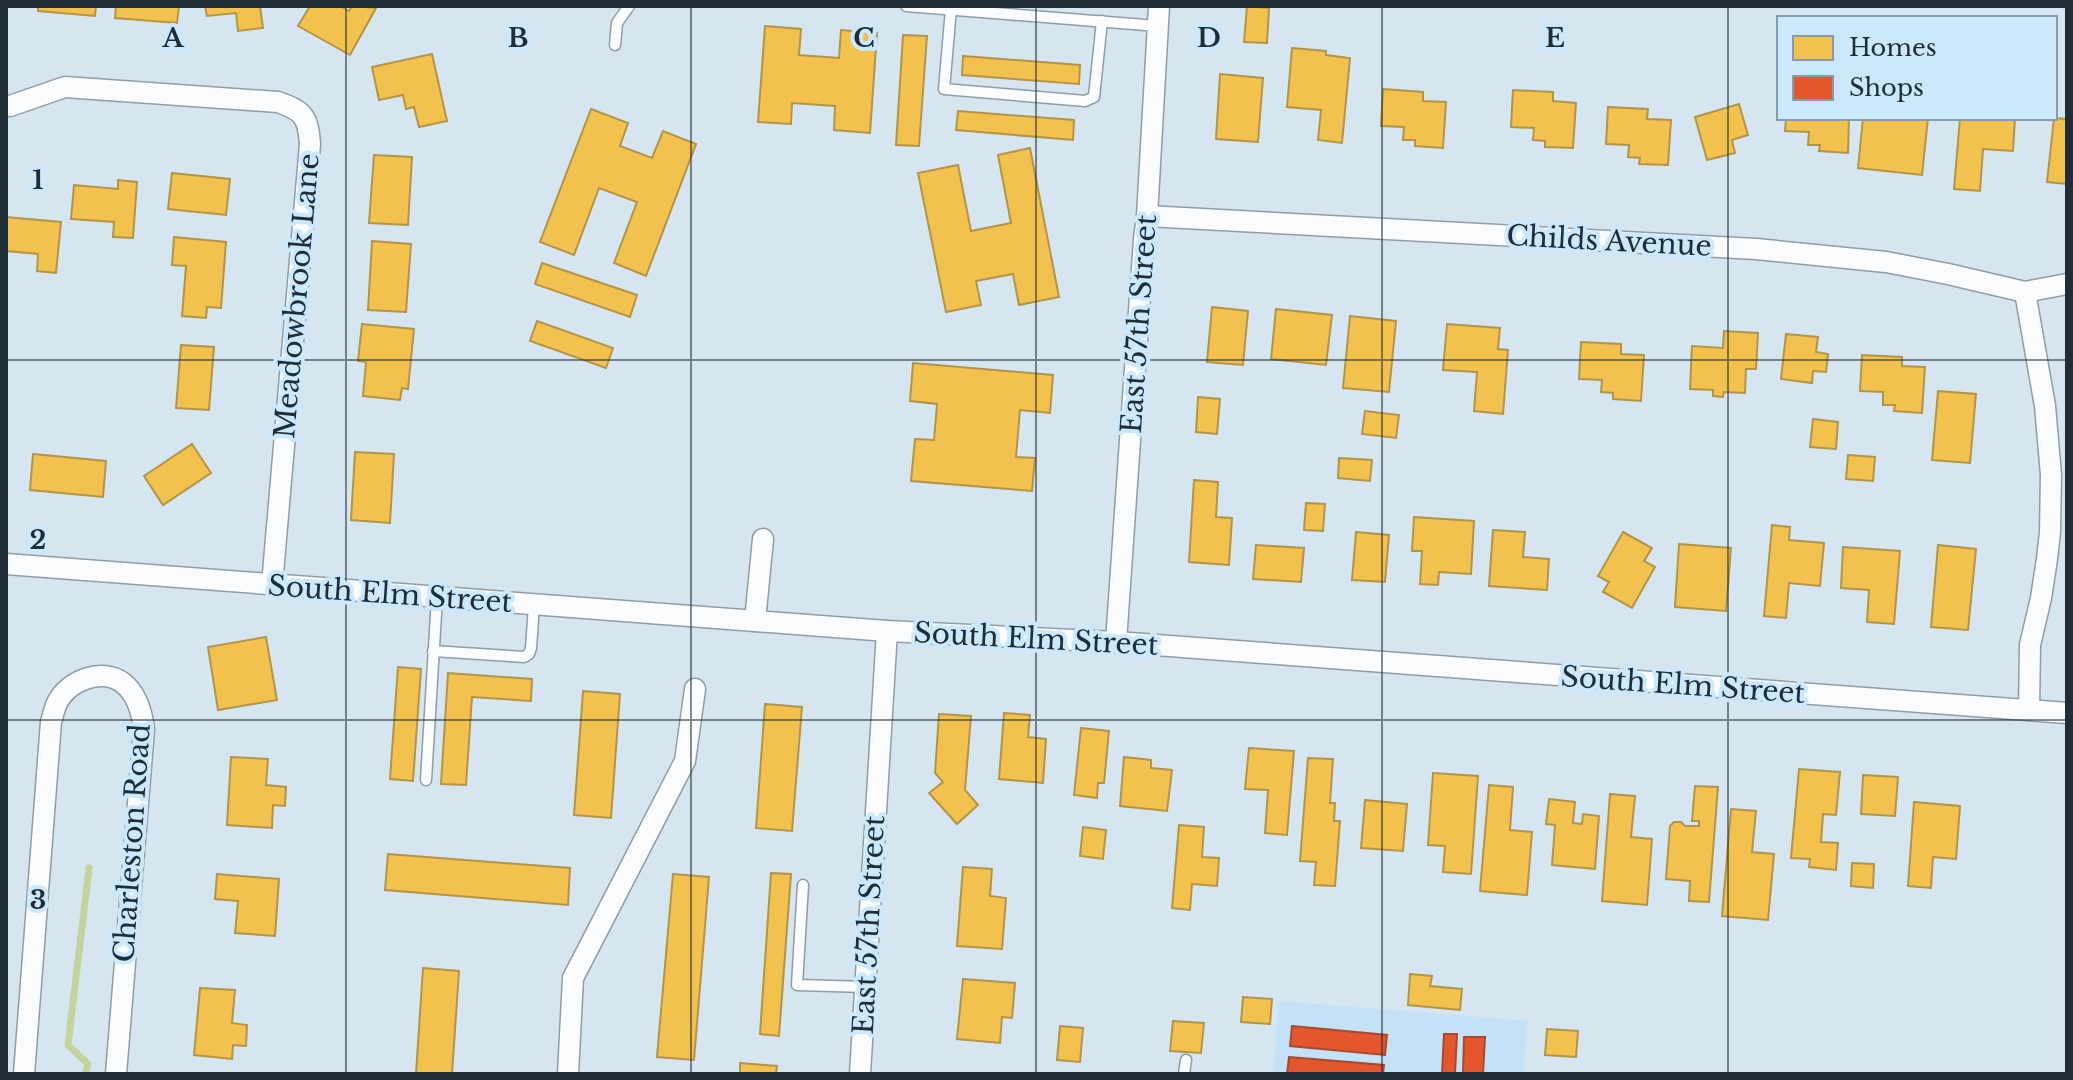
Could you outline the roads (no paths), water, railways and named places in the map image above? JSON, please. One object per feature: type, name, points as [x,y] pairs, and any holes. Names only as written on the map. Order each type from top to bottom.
[{"type":"street","name":"East 57th Street","points":[[1116,642],[1147,216],[1158,16]]},
{"type":"street","name":"Meadowbrook Lane","points":[[10,106],[65,87],[278,102],[294,107],[308,123],[310,144],[272,585]]},
{"type":"street","name":"Childs Avenue","points":[[1147,216],[1756,249],[1902,265],[2025,292],[2067,284]]},
{"type":"street","points":[[2025,292],[2045,406],[2051,475],[2047,559],[2030,645],[2029,710]]},
{"type":"street","points":[[755,621],[763,539]]},
{"type":"street","name":"South Elm Street","points":[[6,564],[887,631],[1116,642],[2067,713]]},
{"type":"street","name":"East 57th Street","points":[[860,1074],[887,631]]},
{"type":"street","name":"Charleston Road","points":[[24,1074],[51,722],[57,701],[71,686],[87,678],[105,676],[122,682],[134,695],[142,713],[144,729],[116,1074]]},
{"type":"street","points":[[568,1074],[573,978],[685,761],[695,689]]},
{"type":"lane","points":[[615,45],[617,23],[629,6]]},
{"type":"lane","points":[[906,6],[1102,21],[1158,16]]},
{"type":"lane","points":[[951,9],[944,89],[1069,100],[1085,101],[1094,97],[1102,21]]},
{"type":"lane","points":[[426,780],[437,597]]},
{"type":"lane","points":[[433,651],[524,657],[531,648],[534,605]]},
{"type":"lane","points":[[803,885],[797,985],[866,987]]},
{"type":"lane","points":[[1184,1074],[1186,1060]]},
{"type":"waterway","points":[[85,1074],[88,1064],[68,1045],[89,868]]}]
